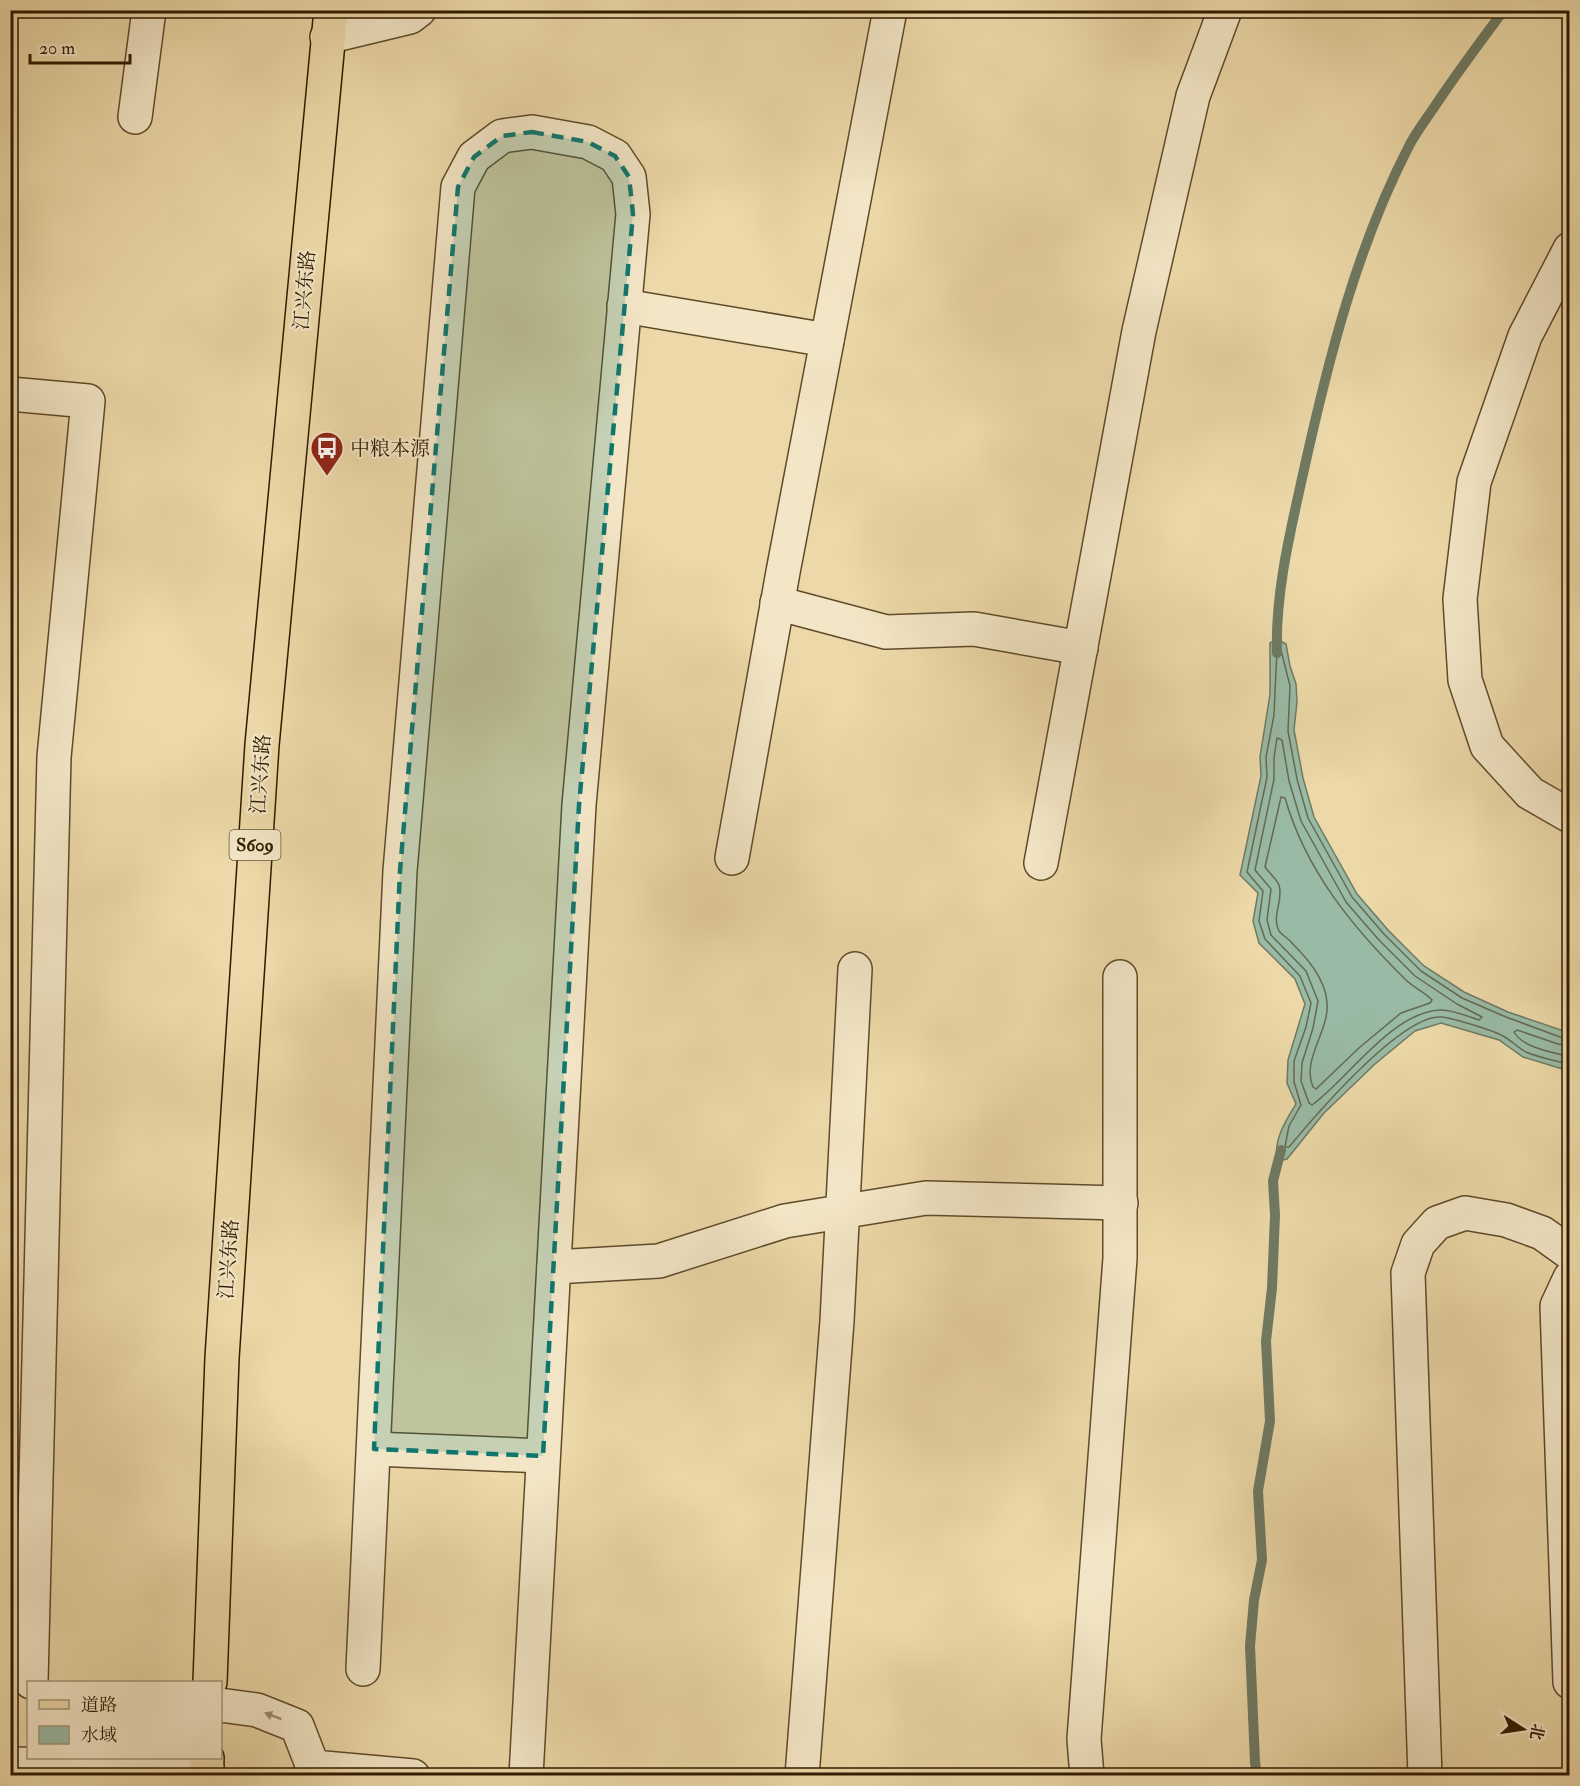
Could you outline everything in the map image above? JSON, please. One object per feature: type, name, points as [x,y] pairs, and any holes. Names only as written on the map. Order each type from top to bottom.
[{"type":"main road","name":"江兴东路","points":[[210,1681],[222,1358],[262,745],[329,24]]},
{"type":"street","points":[[135,117],[149,10]]},
{"type":"street","points":[[329,24],[410,17],[418,10]]},
{"type":"street","points":[[732,858],[777,603],[890,10]]},
{"type":"street","points":[[1041,863],[1146,298],[1193,96],[1225,10]]},
{"type":"street","points":[[363,1670],[400,871],[458,187],[474,157],[502,136],[532,132],[588,142],[615,156],[629,177],[633,214],[579,805],[526,1776]]},
{"type":"street","points":[[1569,249],[1525,336],[1474,482],[1460,599],[1465,680],[1487,746],[1530,793],[1569,816]]},
{"type":"street","points":[[624,306],[827,340]]},
{"type":"street","points":[[10,394],[88,401],[54,757],[30,1681]]},
{"type":"street","points":[[777,603],[886,632],[974,628],[1081,648]]},
{"type":"street","points":[[802,1776],[837,1321],[855,969]]},
{"type":"street","points":[[1087,1776],[1084,1739],[1120,1258],[1120,978]]},
{"type":"street","points":[[554,1267],[659,1261],[785,1221],[926,1198],[1121,1203]]},
{"type":"street","points":[[1425,1776],[1408,1273],[1418,1244],[1437,1223],[1465,1213],[1506,1221],[1542,1233],[1569,1253]]},
{"type":"street","points":[[1569,1278],[1557,1306],[1569,1682]]},
{"type":"street","points":[[374,1449],[543,1456]]},
{"type":"street","points":[[222,1705],[257,1710],[297,1726],[311,1771],[397,1775]]},
{"type":"street","points":[[23,1762],[206,1767]]},
{"type":"highlighted area","points":[[532,132],[588,142],[615,156],[629,177],[633,214],[579,805],[543,1456],[374,1449],[400,871],[458,187],[474,157],[502,136]]},
{"type":"water","points":[[1277,639],[1286,644],[1296,684],[1294,730],[1303,778],[1314,817],[1357,894],[1388,930],[1424,966],[1464,992],[1508,1012],[1570,1033],[1569,1071],[1523,1057],[1499,1040],[1441,1023],[1415,1031],[1375,1064],[1324,1113],[1287,1159],[1278,1161],[1278,1139],[1296,1104],[1287,1083],[1288,1060],[1305,1004],[1295,979],[1259,943],[1253,921],[1258,893],[1240,875],[1261,776],[1260,757],[1270,694],[1270,643]]},
{"type":"waterway","points":[[1277,653],[1278,608],[1293,519],[1323,389],[1359,264],[1391,183],[1413,139],[1504,10]]},
{"type":"waterway","points":[[1257,1776],[1250,1646],[1254,1600],[1262,1560],[1258,1491],[1270,1421],[1266,1341],[1272,1288],[1275,1215],[1273,1181],[1281,1150]]},
{"type":"place","name":"中粮本源","points":[[327,477]]}]
